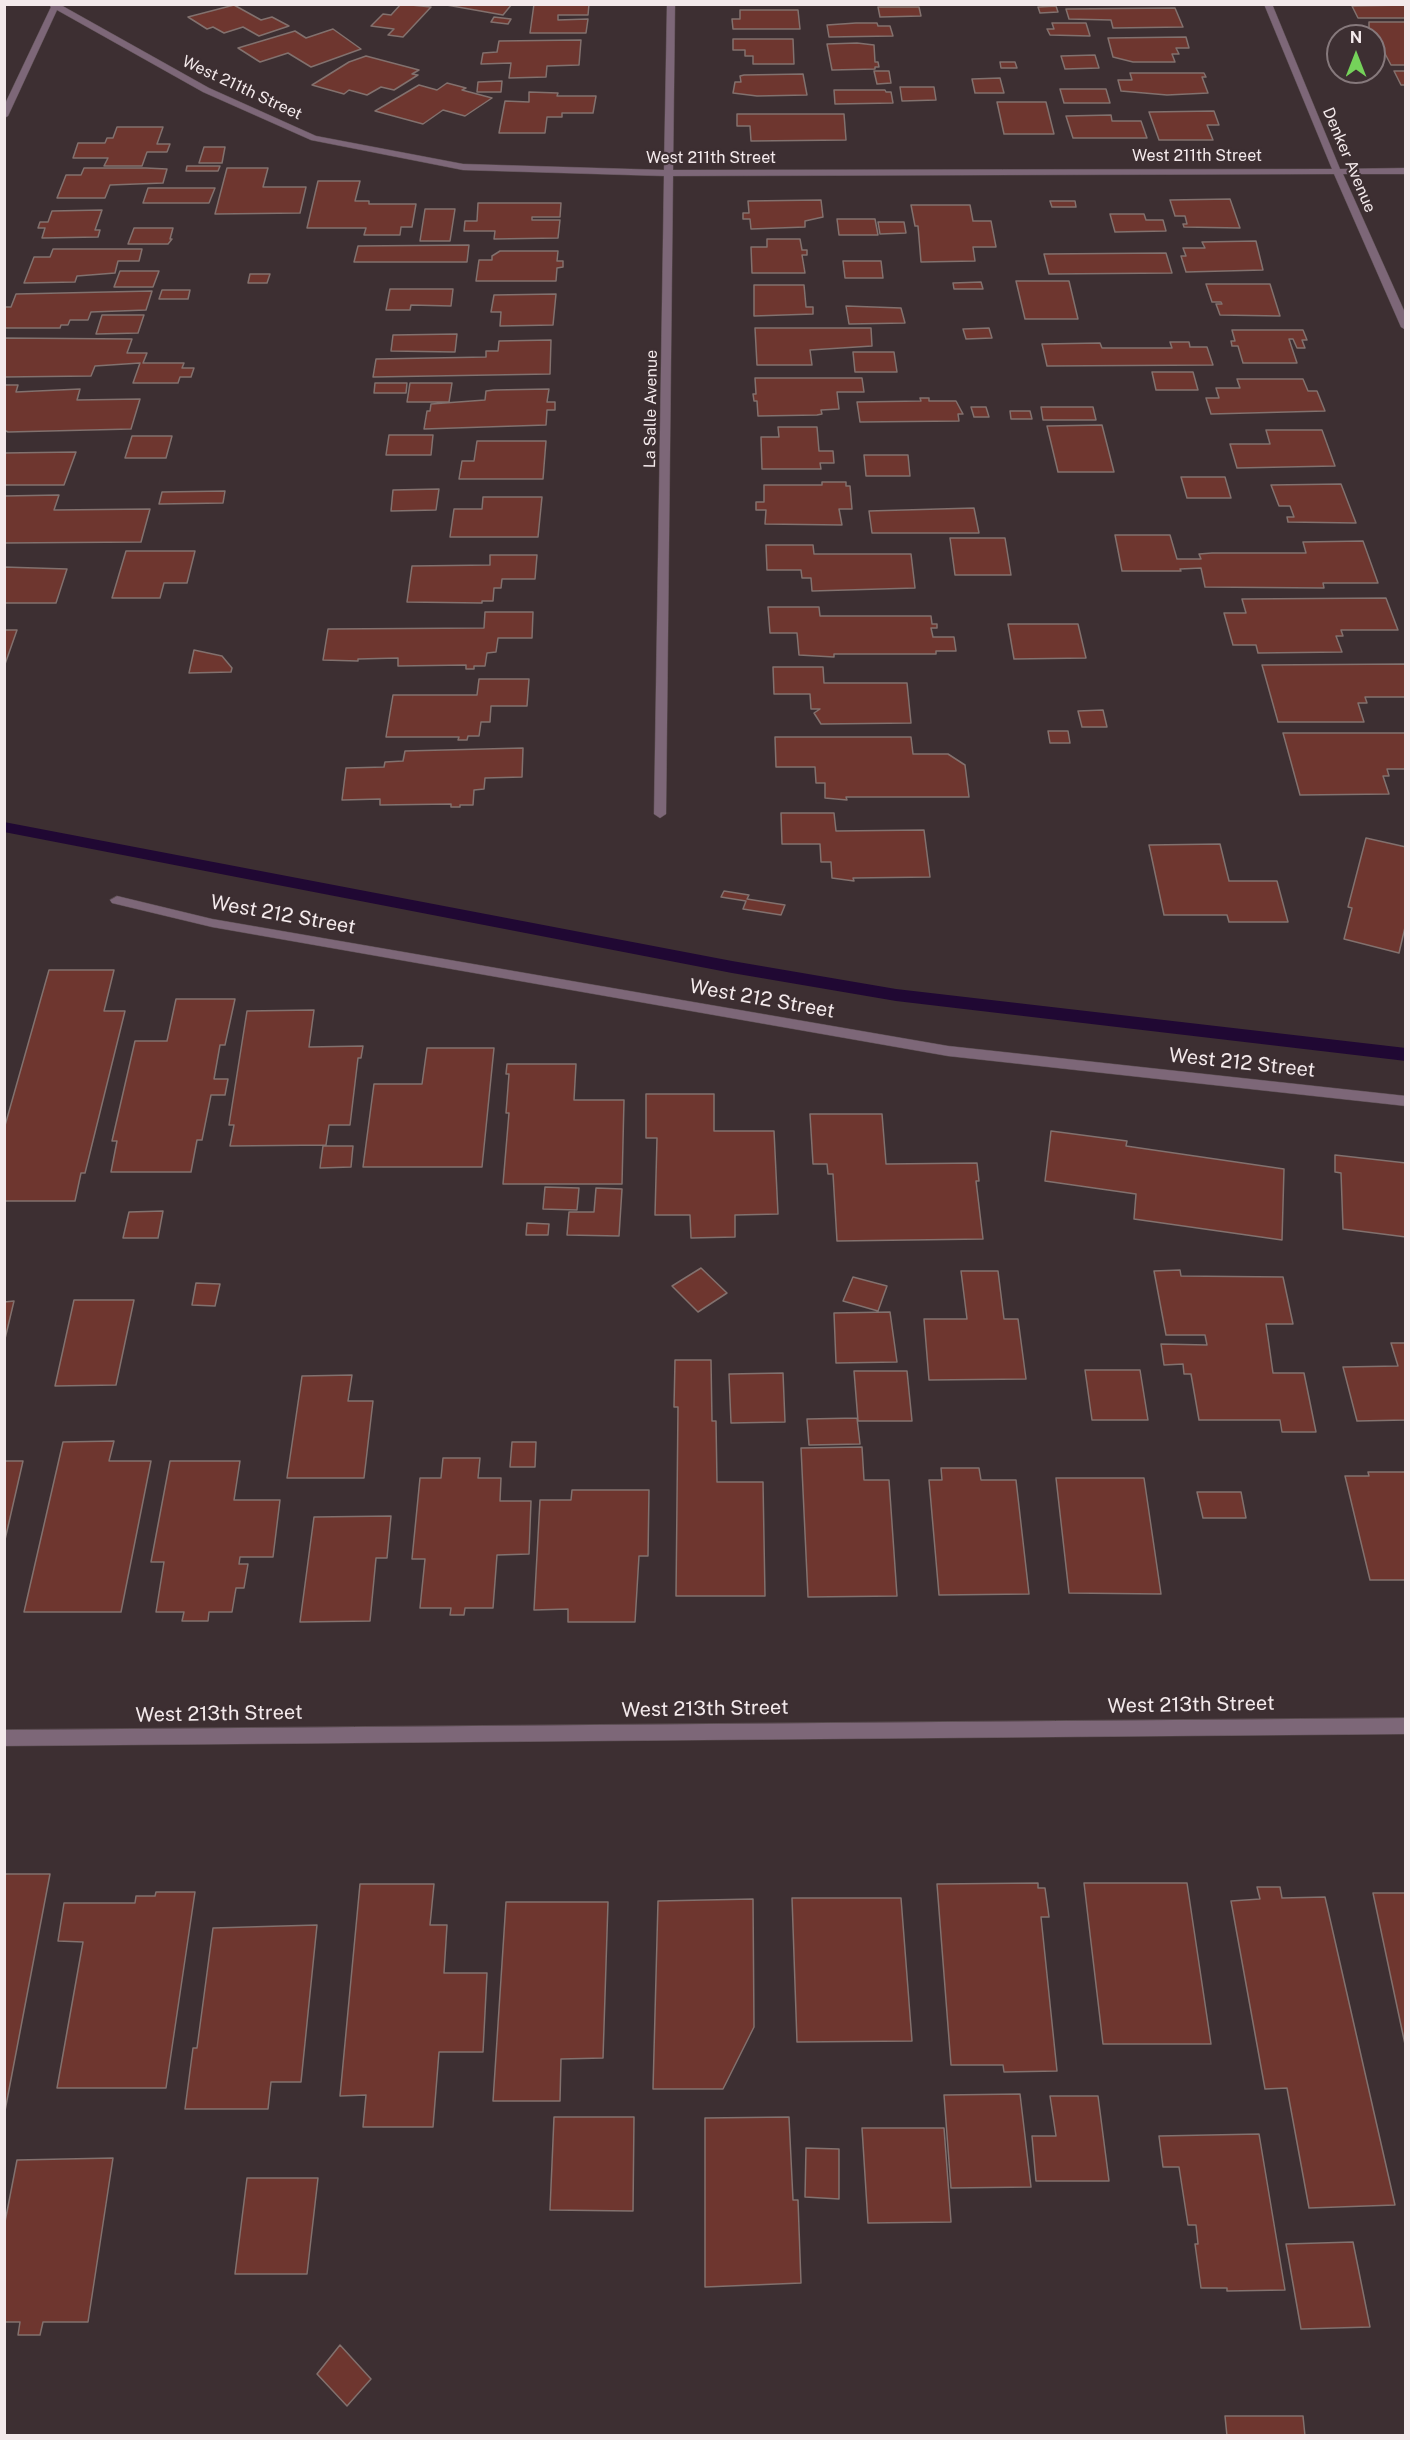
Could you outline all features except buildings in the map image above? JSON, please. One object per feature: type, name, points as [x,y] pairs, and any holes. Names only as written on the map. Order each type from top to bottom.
[{"type":"street","name":"La Salle Avenue","points":[[660,814],[671,4]]},
{"type":"street","name":"Denker Avenue","points":[[1268,4],[1337,171],[1406,327]]},
{"type":"street","name":"West 211th Street","points":[[53,6],[206,90],[314,138],[463,167],[669,173],[1406,171]]},
{"type":"street","points":[[4,116],[53,6]]},
{"type":"street","name":"West 212 Street","points":[[117,900],[224,925],[948,1051],[1406,1101]]},
{"type":"street","name":"West 213th Street","points":[[4,1738],[1406,1726]]},
{"type":"waterway","points":[[4,827],[732,967],[896,995],[1406,1055]]}]
